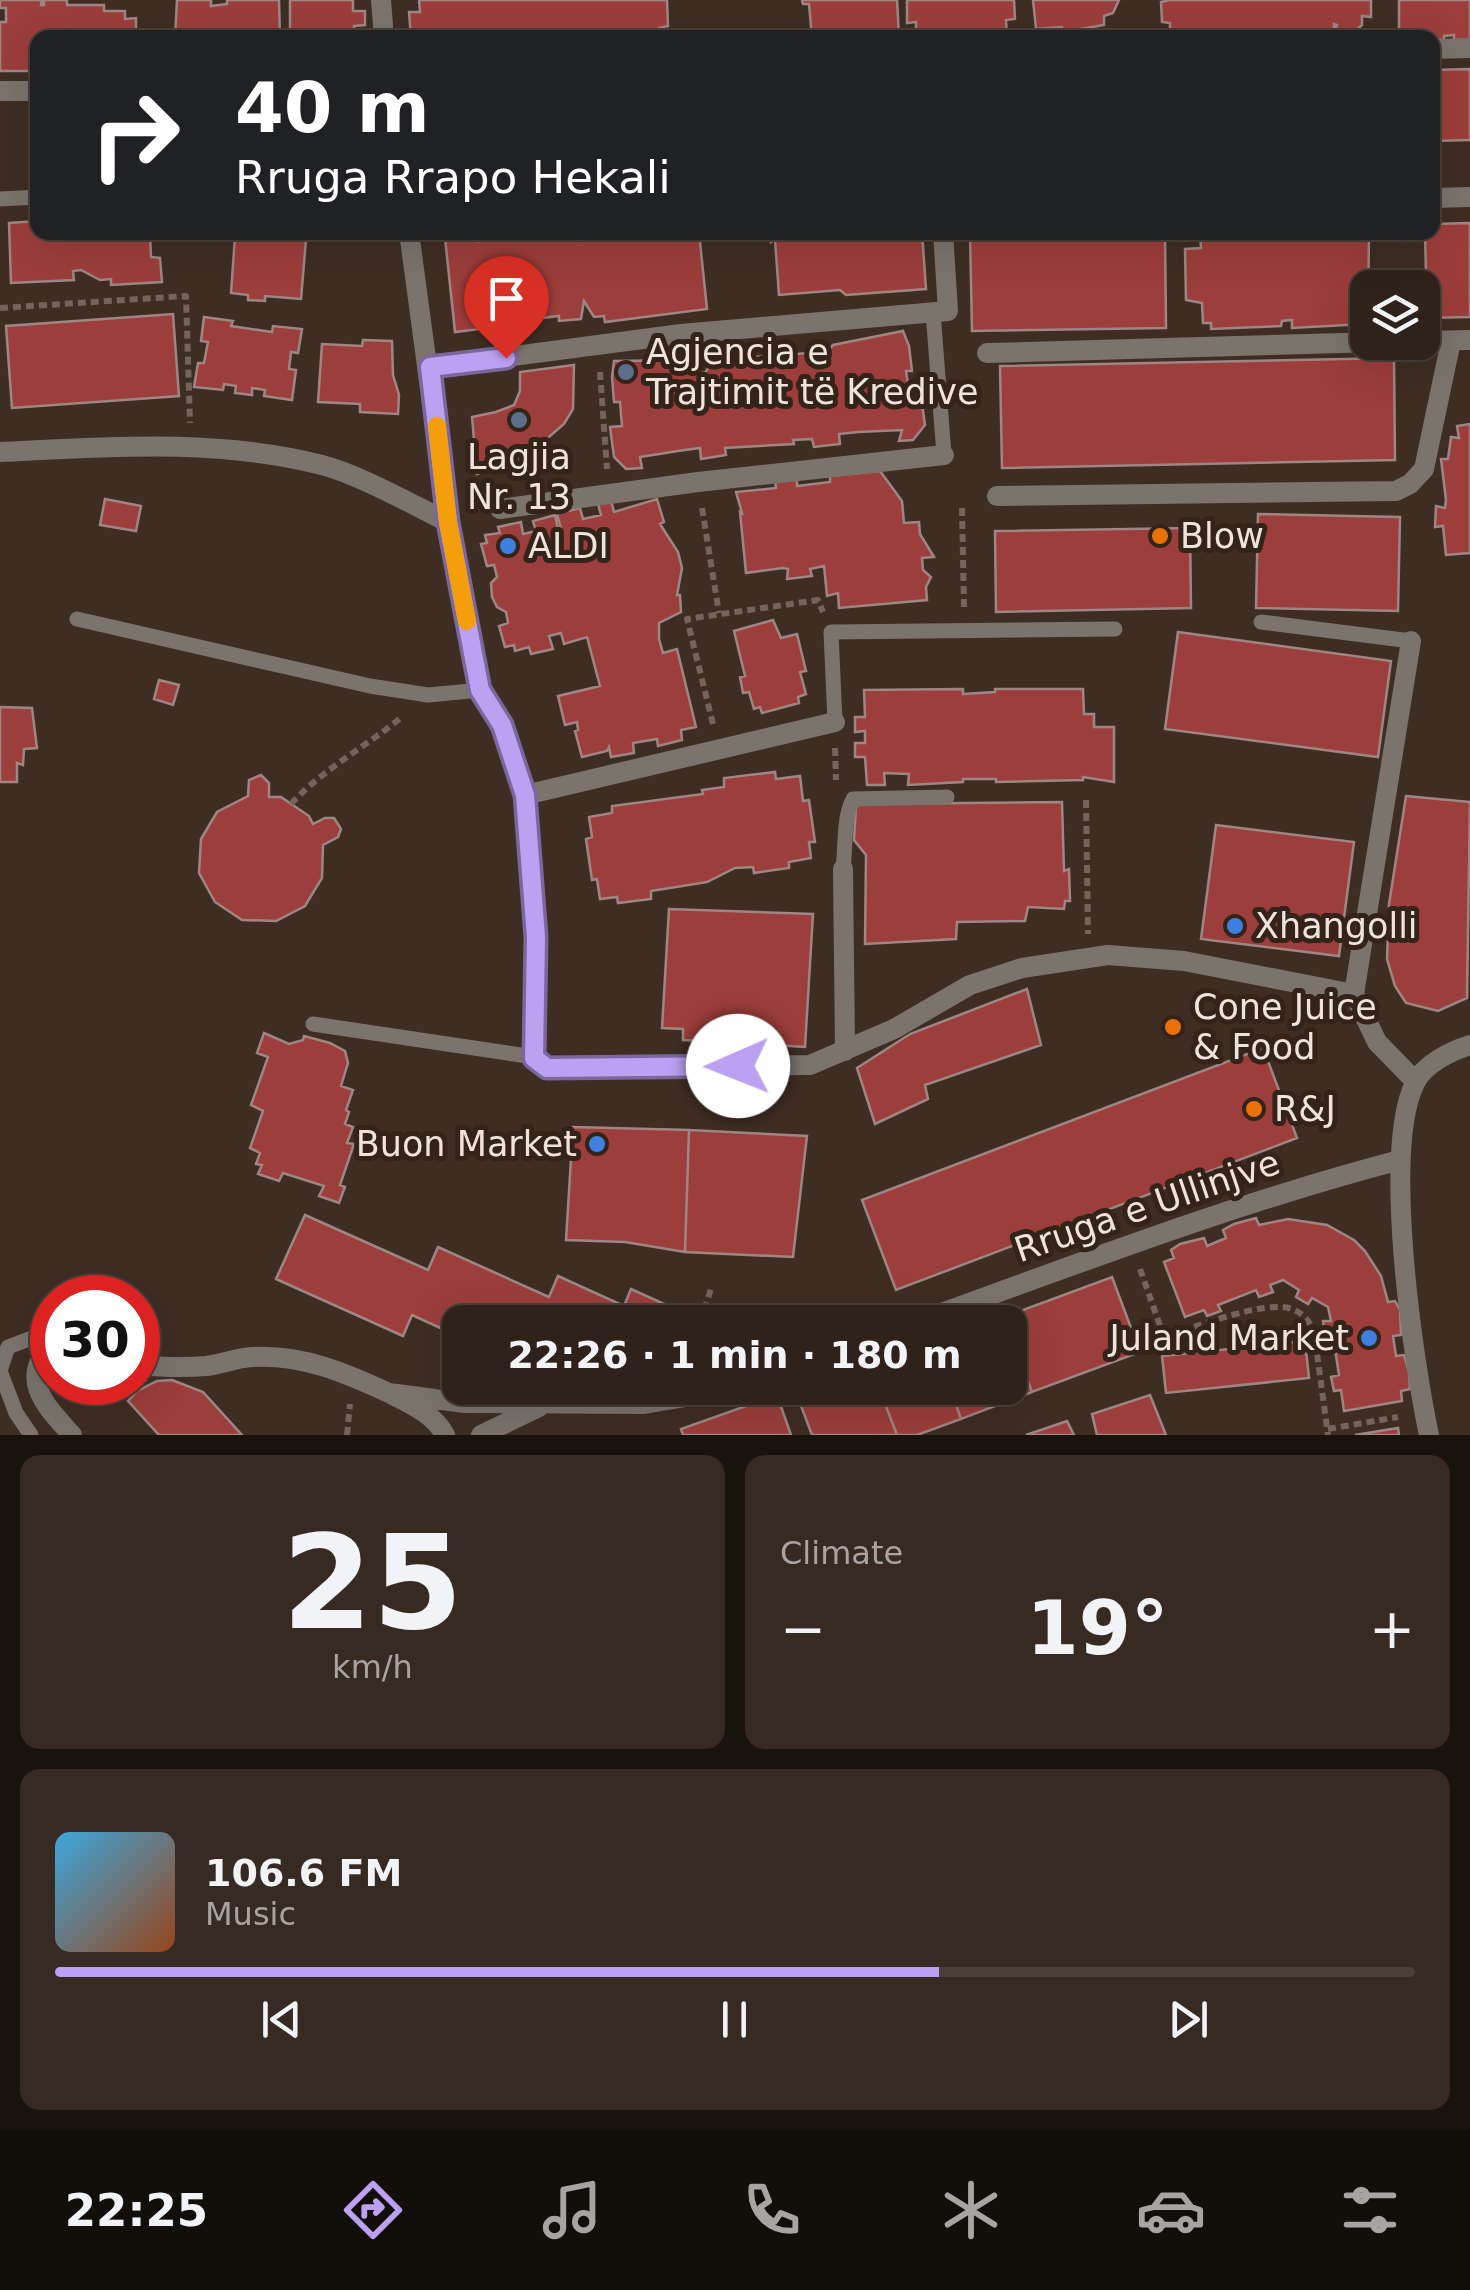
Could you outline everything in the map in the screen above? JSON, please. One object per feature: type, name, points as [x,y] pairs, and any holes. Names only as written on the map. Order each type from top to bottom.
[{"type":"street","points":[[381,0],[383,30]]},
{"type":"street","points":[[1440,49],[1470,48]]},
{"type":"street","points":[[0,91],[30,90]]},
{"type":"street","points":[[1440,198],[1470,198]]},
{"type":"street","points":[[411,240],[448,522],[480,690],[502,725],[525,795],[536,937],[534,1058],[547,1068],[810,1065],[894,1029],[970,986],[1022,968],[1108,955],[1184,961],[1354,994]]},
{"type":"street","points":[[430,367],[681,334],[940,312],[943,240]]},
{"type":"street","points":[[997,496],[1396,491],[1424,470],[1460,340]]},
{"type":"street","points":[[987,352],[1350,343]]},
{"type":"street","points":[[0,452],[191,444],[324,465],[448,522]]},
{"type":"street","points":[[500,508],[944,455]]},
{"type":"street","points":[[1411,641],[1354,994],[1376,1042],[1415,1081]]},
{"type":"street","points":[[525,795],[835,722]]},
{"type":"street","points":[[843,869],[844,1051]]},
{"type":"street","points":[[1429,1435],[1407,1272],[1400,1160],[1415,1081],[1447,1053],[1470,1045]]},
{"type":"street","name":"Rruga e Ullinjve","points":[[965,1305],[1310,1183],[1400,1160]]},
{"type":"street","points":[[160,1368],[208,1366],[249,1357],[296,1358],[389,1394],[428,1414],[444,1435]]},
{"type":"street","points":[[389,1394],[442,1400]]},
{"type":"street","points":[[48,1405],[72,1435]]},
{"type":"street","points":[[480,1435],[545,1405]]},
{"type":"lane","points":[[0,199],[30,197]]},
{"type":"lane","points":[[940,312],[944,455]]},
{"type":"lane","points":[[77,619],[370,686],[428,696],[480,690]]},
{"type":"lane","points":[[1261,622],[1411,641]]},
{"type":"lane","points":[[835,722],[831,632],[1114,629]]},
{"type":"lane","points":[[843,869],[848,837],[846,812],[853,798],[947,796]]},
{"type":"lane","points":[[313,1024],[534,1058]]},
{"type":"lane","points":[[30,1339],[8,1347],[0,1370],[16,1413],[32,1435]]},
{"type":"path","points":[[0,308],[186,296],[191,444]]},
{"type":"path","points":[[602,397],[608,494]]},
{"type":"path","points":[[962,508],[964,628]]},
{"type":"path","points":[[706,531],[719,613]]},
{"type":"path","points":[[720,749],[687,619],[818,600]]},
{"type":"path","points":[[835,722],[836,780]]},
{"type":"path","points":[[292,804],[316,777],[372,742]]},
{"type":"path","points":[[1086,800],[1088,958]]},
{"type":"path","points":[[1131,1245],[1164,1337],[1265,1308],[1290,1308],[1307,1318],[1314,1331],[1328,1432],[1424,1412]]},
{"type":"path","points":[[706,1305],[711,1290]]},
{"type":"path","points":[[347,1435],[348,1421]]},
{"type":"building","points":[[0,0],[42,0],[44,5],[44,0],[67,0],[67,5],[104,5],[104,11],[125,11],[125,19],[136,18],[136,30],[30,30],[30,71],[0,71],[0,22],[6,22],[6,8],[0,8]]},
{"type":"building","points":[[177,0],[211,0],[211,6],[227,4],[227,0],[279,0],[280,30],[175,30]]},
{"type":"building","points":[[290,0],[353,0],[353,11],[365,11],[365,25],[354,26],[354,30],[290,30]]},
{"type":"building","points":[[419,0],[667,0],[668,26],[659,30],[410,30],[409,12],[420,12]]},
{"type":"building","points":[[802,0],[897,0],[899,30],[811,30],[809,4]]},
{"type":"building","points":[[907,0],[1014,0],[1015,19],[1006,20],[1007,30],[916,30],[916,22],[907,23]]},
{"type":"building","points":[[1033,0],[1119,0],[1113,13],[1104,16],[1104,25],[1075,30],[1036,29]]},
{"type":"building","points":[[1371,0],[1371,17],[1362,16],[1362,25],[1356,30],[1336,30],[1334,24],[1334,30],[1170,30],[1170,23],[1162,22],[1161,2]]},
{"type":"building","points":[[1399,0],[1470,0],[1470,40],[1454,40],[1454,35],[1440,40],[1440,30],[1399,30]]},
{"type":"building","points":[[1470,69],[1470,140],[1440,141],[1440,70]]},
{"type":"building","points":[[30,222],[30,240],[150,240],[151,257],[160,258],[162,282],[111,285],[111,279],[100,280],[81,270],[73,271],[74,280],[11,283],[9,223]]},
{"type":"building","points":[[1470,223],[1470,317],[1440,318],[1440,270],[1426,270],[1425,240],[1440,240],[1440,224]]},
{"type":"building","points":[[235,240],[306,240],[301,299],[265,296],[265,301],[248,300],[248,295],[231,293]]},
{"type":"building","points":[[445,240],[700,240],[707,309],[605,322],[604,316],[594,317],[584,301],[581,319],[559,321],[559,316],[515,326],[515,319],[487,321],[488,328],[455,332]]},
{"type":"building","points":[[775,240],[923,240],[926,289],[779,295]]},
{"type":"building","points":[[970,240],[1165,240],[1166,328],[972,331]]},
{"type":"building","points":[[1200,240],[1369,240],[1369,270],[1350,270],[1350,325],[1292,328],[1292,320],[1282,321],[1281,326],[1211,329],[1211,323],[1203,323],[1202,303],[1186,300],[1185,249],[1201,248]]},
{"type":"building","points":[[173,314],[179,396],[12,408],[6,326]]},
{"type":"building","points":[[204,317],[272,332],[273,326],[302,329],[298,353],[291,352],[289,369],[296,370],[292,400],[264,396],[265,390],[252,388],[252,395],[235,393],[236,386],[224,384],[223,390],[194,387],[198,363],[204,363],[208,342],[201,341]]},
{"type":"building","points":[[903,331],[912,371],[906,371],[910,398],[921,397],[925,425],[913,440],[899,441],[902,430],[858,432],[839,434],[840,444],[814,447],[812,439],[793,440],[794,444],[725,448],[726,455],[701,459],[700,448],[640,457],[642,468],[626,469],[614,457],[610,427],[622,426],[620,402],[614,402],[614,361],[687,360],[704,374],[714,360],[808,353],[819,363],[833,345]]},
{"type":"building","points":[[363,340],[392,341],[398,414],[360,412],[360,404],[318,402],[322,344],[362,346]]},
{"type":"building","points":[[1394,360],[1395,460],[1002,468],[1000,366]]},
{"type":"building","name":"Lagjia Nr. 13","points":[[574,365],[573,409],[564,424],[527,456],[477,474],[472,417],[514,405],[520,391],[520,372]]},
{"type":"building","points":[[1470,424],[1470,553],[1446,555],[1443,526],[1435,527],[1436,506],[1445,508],[1446,500],[1441,459],[1448,459],[1451,437],[1459,438],[1457,426]]},
{"type":"building","points":[[880,471],[902,501],[904,523],[919,522],[920,534],[934,557],[922,558],[923,570],[931,577],[926,587],[927,600],[839,608],[838,593],[827,596],[824,566],[810,569],[812,576],[787,579],[788,569],[783,568],[746,573],[742,513],[736,492],[776,488],[775,480],[797,477],[797,486],[830,482],[830,476]]},
{"type":"building","points":[[105,499],[141,506],[136,531],[100,525]]},
{"type":"building","points":[[657,499],[664,522],[660,524],[678,552],[682,568],[677,595],[681,612],[659,623],[659,639],[663,653],[677,649],[696,727],[681,730],[682,740],[658,746],[657,739],[633,743],[634,753],[611,757],[609,747],[607,751],[582,757],[575,731],[577,722],[565,725],[558,696],[600,686],[587,637],[564,644],[561,633],[549,636],[553,649],[531,654],[529,647],[515,651],[514,645],[505,647],[499,626],[508,623],[506,612],[497,607],[492,597],[491,583],[497,577],[494,565],[487,566],[481,544],[487,543],[485,535],[500,533],[498,527],[521,522],[523,534],[536,531],[533,521],[555,515],[559,533],[562,532],[557,514],[580,508],[583,519],[601,515],[598,504],[611,500],[614,512]]},
{"type":"building","points":[[1258,514],[1400,517],[1398,611],[1256,608]]},
{"type":"building","points":[[1190,528],[1191,608],[996,612],[995,531]]},
{"type":"building","points":[[773,620],[781,638],[797,634],[806,671],[800,672],[806,694],[798,697],[799,703],[762,713],[760,707],[754,709],[749,692],[743,693],[740,677],[745,676],[734,631]]},
{"type":"building","points":[[1178,632],[1391,661],[1378,757],[1165,729]]},
{"type":"building","points":[[159,680],[179,685],[173,705],[154,699]]},
{"type":"building","points":[[963,689],[963,694],[995,689],[1083,689],[1084,714],[1094,714],[1094,727],[1114,727],[1114,782],[1083,777],[996,782],[963,779],[908,785],[909,774],[884,773],[885,785],[867,785],[865,757],[855,757],[855,743],[865,743],[865,731],[855,732],[855,717],[865,717],[864,690]]},
{"type":"building","points":[[0,707],[32,708],[37,748],[24,749],[23,765],[17,763],[17,782],[0,782]]},
{"type":"building","points":[[775,772],[776,779],[800,776],[803,801],[809,800],[815,842],[809,842],[811,858],[789,862],[789,868],[754,873],[753,867],[735,868],[707,882],[651,891],[651,899],[618,903],[617,897],[600,899],[597,879],[592,880],[586,839],[592,837],[589,817],[612,813],[612,806],[703,794],[702,790],[724,787],[724,778]]},
{"type":"building","points":[[261,775],[269,783],[269,797],[281,797],[309,816],[313,824],[334,818],[341,829],[338,837],[323,845],[322,878],[305,906],[276,921],[242,920],[215,902],[199,873],[201,839],[217,812],[248,796],[249,780]]},
{"type":"building","points":[[1406,796],[1470,802],[1467,998],[1438,1011],[1406,1003],[1395,986],[1387,959],[1389,904]]},
{"type":"building","points":[[1062,802],[1064,871],[1069,869],[1070,901],[1065,901],[1064,909],[1028,907],[1025,921],[957,922],[956,939],[865,944],[866,855],[854,840],[856,807]]},
{"type":"building","points":[[1216,825],[1354,842],[1339,956],[1201,939]]},
{"type":"building","points":[[669,909],[813,914],[805,1047],[683,1040],[683,1029],[662,1028]]},
{"type":"building","points":[[1027,989],[1041,1045],[925,1085],[928,1099],[875,1124],[857,1068],[910,1034]]},
{"type":"building","points":[[264,1033],[289,1044],[303,1040],[304,1036],[345,1051],[348,1063],[341,1086],[353,1090],[345,1124],[353,1127],[347,1143],[354,1144],[340,1185],[345,1187],[339,1203],[319,1196],[324,1186],[283,1173],[279,1181],[258,1174],[262,1165],[256,1164],[260,1153],[250,1148],[263,1111],[251,1105],[268,1057],[257,1053]]},
{"type":"building","points":[[1263,1048],[1297,1138],[896,1290],[862,1200]]},
{"type":"building","points":[[573,1127],[689,1130],[685,1252],[625,1242],[566,1240]]},
{"type":"building","points":[[689,1130],[807,1136],[793,1257],[685,1252]]},
{"type":"building","points":[[305,1215],[428,1270],[438,1247],[549,1297],[558,1276],[622,1305],[442,1305],[442,1329],[412,1315],[403,1336],[276,1279]]},
{"type":"building","points":[[1256,1218],[1259,1225],[1288,1219],[1327,1225],[1365,1251],[1381,1276],[1388,1302],[1395,1301],[1400,1310],[1401,1335],[1393,1336],[1396,1356],[1404,1355],[1410,1389],[1401,1391],[1402,1401],[1344,1411],[1341,1390],[1334,1391],[1331,1377],[1339,1375],[1333,1336],[1325,1336],[1323,1321],[1331,1321],[1328,1307],[1312,1298],[1308,1304],[1296,1297],[1299,1290],[1283,1280],[1270,1285],[1273,1292],[1259,1297],[1256,1290],[1218,1305],[1221,1311],[1207,1316],[1204,1310],[1185,1317],[1164,1262],[1174,1258],[1171,1250],[1204,1238],[1207,1246],[1226,1238],[1223,1230]]},
{"type":"building","points":[[1112,1277],[1140,1352],[1032,1392],[1027,1379],[1027,1308]]},
{"type":"building","points":[[631,1289],[666,1305],[624,1305]]},
{"type":"building","points":[[1305,1341],[1309,1378],[1166,1393],[1162,1356]]},
{"type":"building","points":[[172,1380],[203,1392],[242,1435],[159,1435],[132,1405],[160,1405],[160,1381]]},
{"type":"building","points":[[1150,1395],[1166,1435],[1097,1435],[1092,1414]]},
{"type":"building","points":[[749,1405],[780,1405],[791,1435],[683,1435],[681,1429]]},
{"type":"building","points":[[801,1405],[886,1405],[897,1435],[812,1435]]},
{"type":"building","points":[[886,1405],[956,1405],[961,1419],[917,1435],[897,1435]]},
{"type":"building","points":[[956,1405],[998,1405],[961,1419]]},
{"type":"building","points":[[1067,1421],[1074,1435],[1026,1435]]},
{"type":"building","points":[[1398,1428],[1399,1435],[1355,1435]]},
{"type":"slow traffic","points":[[437,426],[448,522],[467,621]]},
{"type":"place","name":"Agjencia e Trajtimit të Kredive","points":[[626,372]]},
{"type":"place","name":"Lagjia Nr. 13","points":[[519,420]]},
{"type":"place","name":"Blow","points":[[1160,536]]},
{"type":"place","name":"ALDI","points":[[508,546]]},
{"type":"place","name":"Xhangolli","points":[[1235,926]]},
{"type":"place","name":"Cone Juice & Food","points":[[1173,1027]]},
{"type":"place","name":"R&J","points":[[1254,1109]]},
{"type":"place","name":"Buon Market","points":[[597,1144]]},
{"type":"place","name":"Juland Market","points":[[1369,1338]]},
{"type":"route","points":[[506,358],[430,367],[448,522],[480,690],[502,725],[525,795],[536,937],[534,1058],[547,1068],[738,1066]]}]
